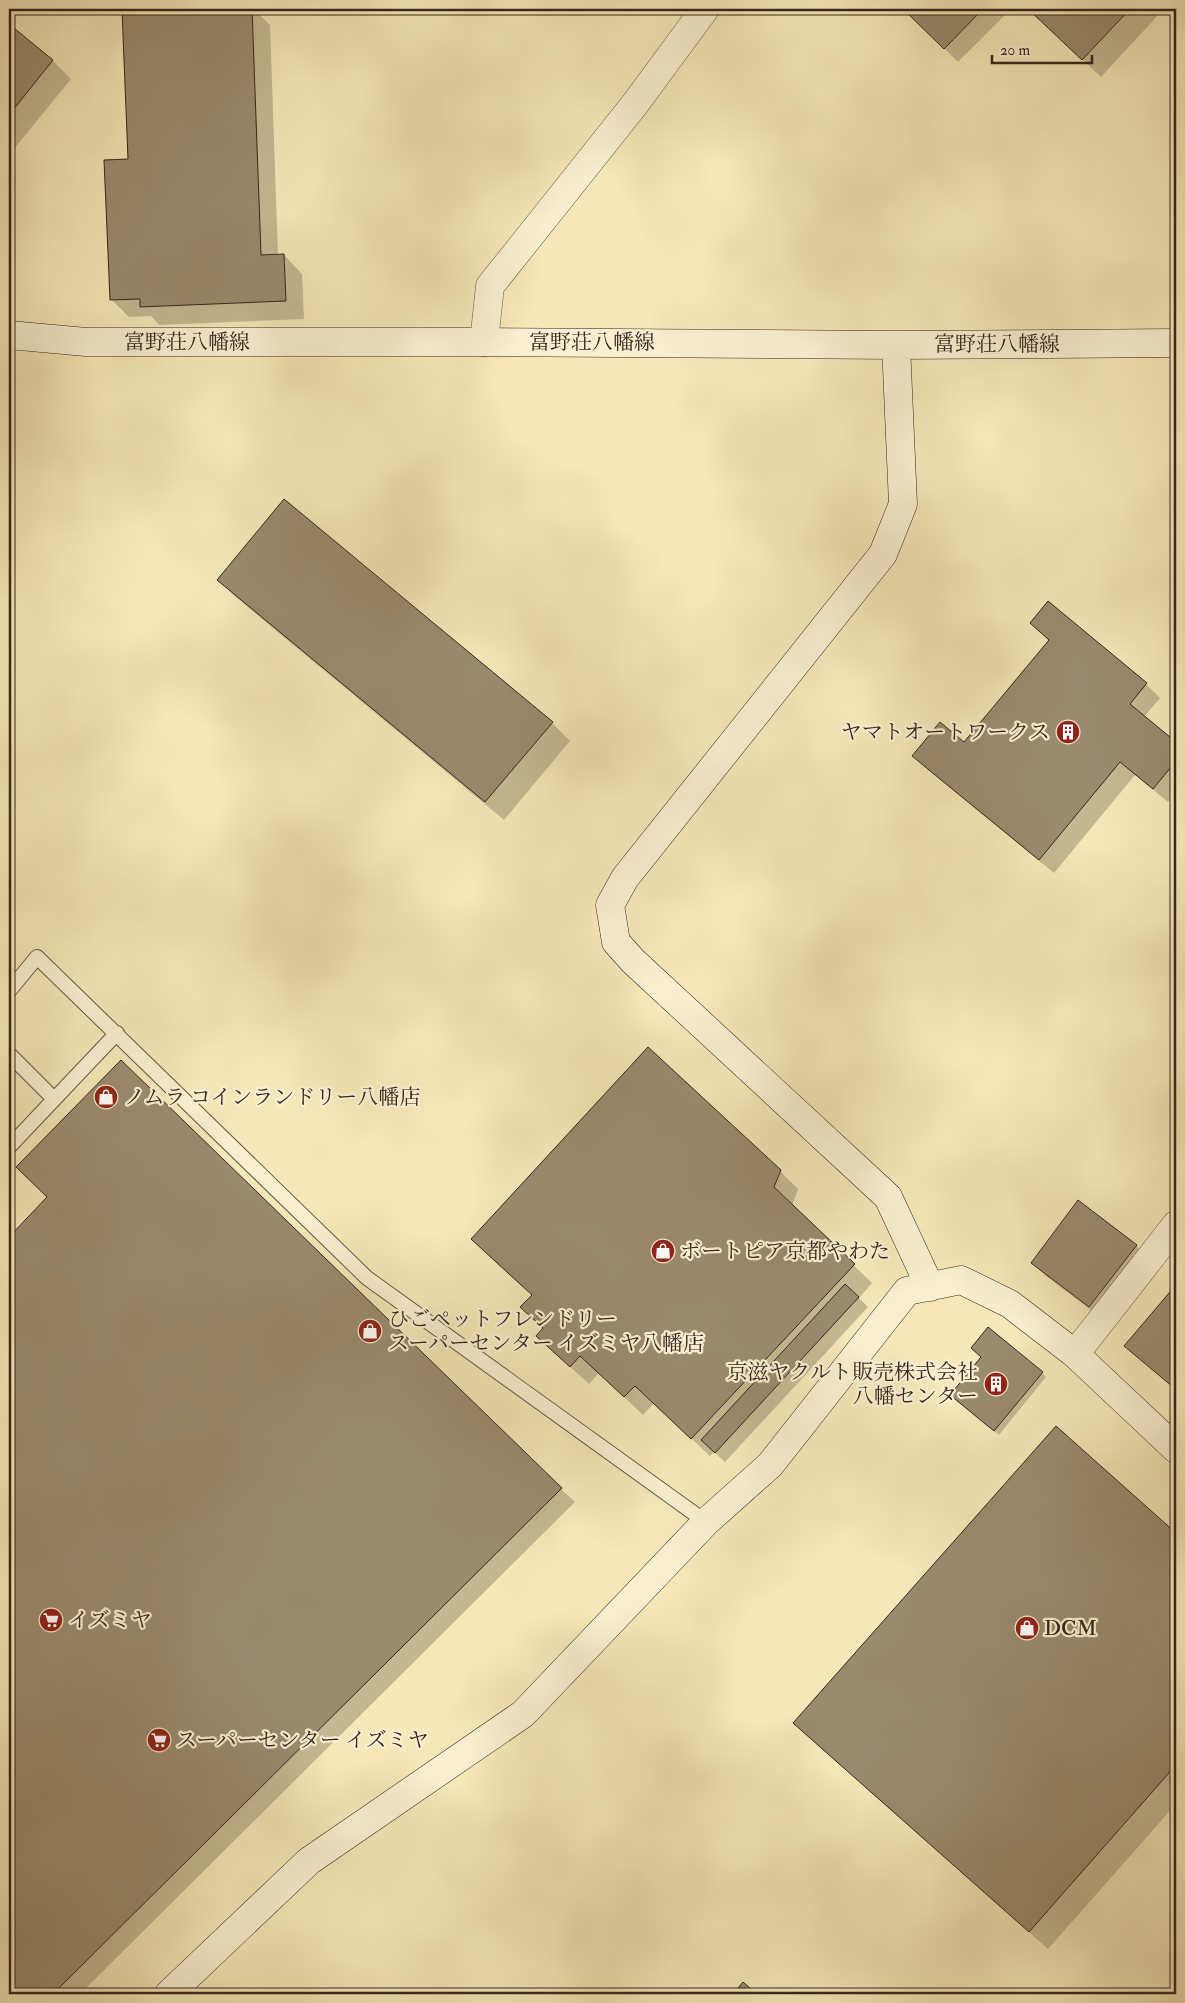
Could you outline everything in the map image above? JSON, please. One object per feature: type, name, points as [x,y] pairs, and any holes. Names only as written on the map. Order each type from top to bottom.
[{"type":"street","points":[[484,342],[490,286],[635,104],[705,9]]},
{"type":"street","name":"富野荘八幡線","points":[[9,335],[86,342],[896,345],[1176,343]]},
{"type":"street","points":[[896,345],[903,504],[883,554],[625,878],[610,905],[616,942],[633,961],[888,1197],[930,1287]]},
{"type":"street","points":[[1074,1354],[1176,1225]]},
{"type":"street","points":[[170,1994],[308,1861],[523,1714],[706,1522],[770,1465],[907,1291],[961,1280],[1010,1304],[1074,1354],[1176,1449]]},
{"type":"lane","points":[[9,991],[37,957],[367,1278],[706,1522]]},
{"type":"lane","points":[[9,1147],[117,1033]]},
{"type":"lane","points":[[9,1054],[54,1099]]},
{"type":"building","points":[[252,9],[261,255],[284,254],[286,301],[140,307],[140,299],[110,300],[104,160],[128,159],[122,10]]},
{"type":"building","points":[[903,9],[983,9],[944,49]]},
{"type":"building","points":[[1028,9],[1130,9],[1082,60]]},
{"type":"building","points":[[9,24],[53,60],[9,115]]},
{"type":"building","points":[[284,499],[553,722],[485,802],[217,580]]},
{"type":"building","name":"ヤマトオートワークス","points":[[1048,601],[1147,683],[1130,704],[1176,742],[1176,761],[1153,789],[1120,762],[1039,860],[912,756],[940,722],[964,742],[1049,640],[1030,623]]},
{"type":"building","name":"ボートピア京都やわた","points":[[648,1047],[781,1170],[774,1187],[855,1264],[691,1439],[635,1386],[624,1397],[580,1356],[570,1367],[536,1336],[543,1328],[520,1307],[532,1295],[471,1239]]},
{"type":"building","name":"スーパーセンター イズミヤ","points":[[121,1060],[562,1488],[55,1992],[9,1994],[9,1237],[47,1197],[16,1167]]},
{"type":"building","points":[[1078,1200],[1137,1245],[1089,1307],[1031,1263]]},
{"type":"building","points":[[845,1284],[859,1297],[715,1453],[701,1440]]},
{"type":"building","points":[[1175,1286],[1176,1383],[1173,1387],[1124,1346]]},
{"type":"building","name":"京滋ヤクルト販売株式会社 八幡センター","points":[[988,1327],[1043,1372],[994,1431],[950,1395],[981,1357],[971,1348]]},
{"type":"building","name":"DCM","points":[[1056,1426],[1176,1533],[1176,1765],[1029,1932],[793,1723]]},
{"type":"building","points":[[743,1982],[757,1994],[733,1994]]},
{"type":"place","name":"ヤマトオートワークス","points":[[1068,732]]},
{"type":"place","name":"ノムラ コインランドリー八幡店","points":[[106,1097]]},
{"type":"place","name":"ボートピア京都やわた","points":[[663,1251]]},
{"type":"place","name":"ひごペットフレンドリー スーパーセンター イズミヤ八幡店","points":[[370,1331]]},
{"type":"place","name":"京滋ヤクルト販売株式会社 八幡センター","points":[[996,1384]]},
{"type":"place","name":"イズミヤ","points":[[51,1620]]},
{"type":"place","name":"DCM","points":[[1027,1628]]},
{"type":"place","name":"スーパーセンター イズミヤ","points":[[159,1740]]}]
